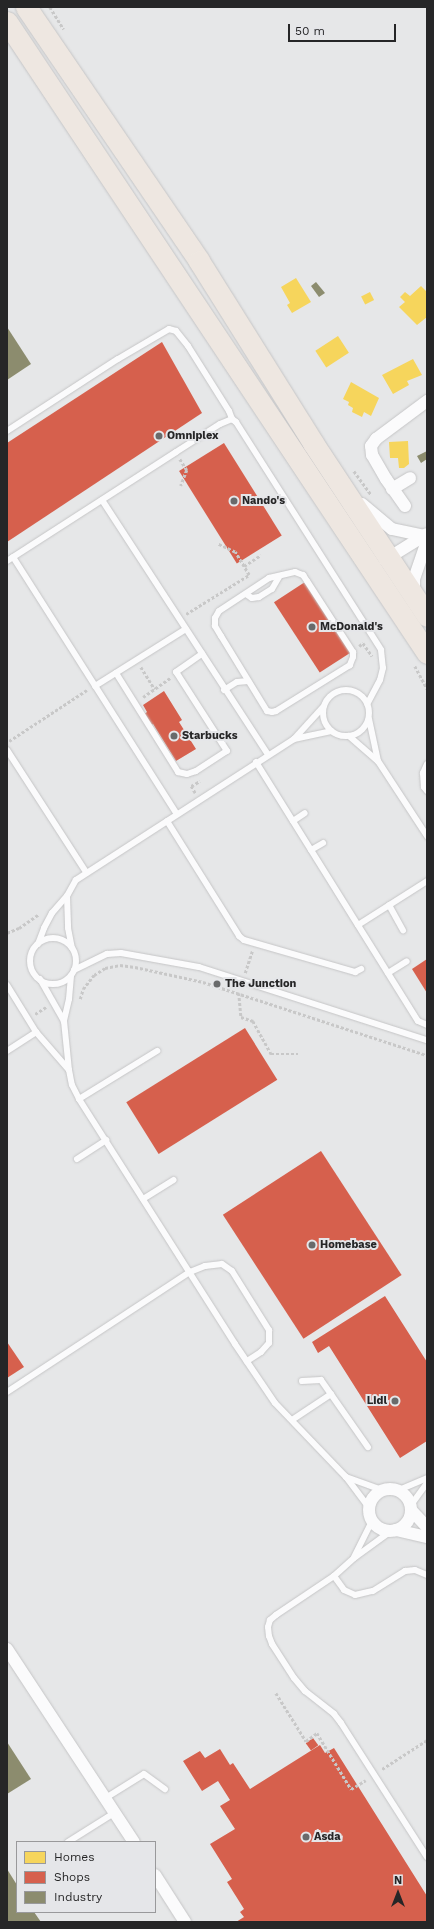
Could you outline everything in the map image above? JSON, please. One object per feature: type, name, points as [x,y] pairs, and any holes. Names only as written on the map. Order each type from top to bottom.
[{"type":"highway","points":[[26,7],[199,261],[313,444],[342,485],[380,563],[427,653]]},
{"type":"highway","points":[[7,22],[380,563],[414,596],[427,616]]},
{"type":"street","points":[[405,506],[392,489],[372,455],[372,446],[376,439],[427,401]]},
{"type":"street","points":[[392,489],[410,478]]},
{"type":"street","points":[[342,485],[380,521],[392,529],[426,537]]},
{"type":"street","points":[[380,563],[426,537]]},
{"type":"street","points":[[414,596],[414,579],[426,537]]},
{"type":"street","points":[[393,1531],[407,1523],[411,1508],[409,1499],[399,1490],[387,1488],[381,1490],[371,1500],[369,1507],[372,1520],[380,1528],[393,1531],[427,1537]]},
{"type":"street","points":[[411,1508],[427,1527]]},
{"type":"street","points":[[7,1649],[104,1799],[133,1841]]},
{"type":"street","points":[[156,1877],[185,1922]]},
{"type":"lane","points":[[7,431],[118,359],[169,329],[176,331],[188,346],[229,411],[232,419],[236,422],[379,646],[384,657],[383,668],[380,680],[367,704],[368,719],[378,761]]},
{"type":"lane","points":[[7,561],[220,424],[232,419]]},
{"type":"lane","points":[[102,500],[224,690],[268,755]]},
{"type":"lane","points":[[13,557],[177,814]]},
{"type":"lane","points":[[295,572],[302,575],[351,650],[353,657],[350,665],[276,711],[267,711],[215,626],[215,618],[219,611],[246,594],[252,588],[269,578],[280,577],[295,572]]},
{"type":"lane","points":[[246,594],[252,598],[259,597],[272,589],[280,577]]},
{"type":"lane","points":[[95,686],[186,630]]},
{"type":"lane","points":[[116,673],[178,772],[186,774],[207,764],[227,751],[176,672],[202,654]]},
{"type":"lane","points":[[224,690],[237,682],[243,673]]},
{"type":"lane","points":[[237,682],[248,681]]},
{"type":"lane","points":[[38,944],[52,913],[67,896],[76,880],[86,872],[167,822],[256,762],[294,739],[323,707],[331,695],[344,690],[358,693],[367,704]]},
{"type":"lane","points":[[323,707],[324,721],[336,735],[349,736],[360,732],[368,719]]},
{"type":"lane","points":[[294,739],[331,731]]},
{"type":"lane","points":[[349,736],[378,761],[427,836]]},
{"type":"lane","points":[[7,750],[86,872]]},
{"type":"lane","points":[[256,762],[418,1021],[427,1025]]},
{"type":"lane","points":[[427,764],[423,773],[424,788],[427,792]]},
{"type":"lane","points":[[293,821],[305,813]]},
{"type":"lane","points":[[167,822],[239,936],[244,940],[355,972],[361,969]]},
{"type":"lane","points":[[311,850],[323,843]]},
{"type":"lane","points":[[358,925],[427,881]]},
{"type":"lane","points":[[67,896],[68,928],[76,962],[72,973],[64,1021],[72,1085],[79,1099],[275,1403],[346,1477],[369,1507]]},
{"type":"lane","points":[[389,905],[403,930]]},
{"type":"lane","points":[[64,1021],[54,1002],[31,966],[33,950],[44,940],[60,939],[72,948]]},
{"type":"lane","points":[[40,979],[52,983],[59,983],[72,973],[107,954],[121,953],[200,967],[427,1040]]},
{"type":"lane","points":[[388,973],[407,961]]},
{"type":"lane","points":[[7,985],[36,1032],[69,1070]]},
{"type":"lane","points":[[7,1051],[36,1032]]},
{"type":"lane","points":[[79,1099],[157,1051]]},
{"type":"lane","points":[[78,1159],[106,1140]]},
{"type":"lane","points":[[143,1199],[172,1180]]},
{"type":"lane","points":[[7,1392],[190,1272],[205,1266],[222,1264],[232,1271],[269,1330],[269,1343],[261,1352],[247,1361]]},
{"type":"lane","points":[[302,1381],[321,1380],[368,1447]]},
{"type":"lane","points":[[292,1420],[331,1394]]},
{"type":"lane","points":[[346,1477],[381,1490]]},
{"type":"lane","points":[[399,1490],[427,1478]]},
{"type":"lane","points":[[411,1508],[427,1483]]},
{"type":"lane","points":[[354,1558],[372,1520]]},
{"type":"lane","points":[[393,1531],[354,1558],[334,1576],[276,1615],[270,1620],[268,1627],[272,1644],[294,1678],[305,1691],[334,1714],[375,1774],[427,1857]]},
{"type":"lane","points":[[334,1576],[344,1590],[355,1595],[373,1591],[405,1571],[415,1570],[427,1575]]},
{"type":"lane","points":[[104,1799],[144,1774],[165,1788]]},
{"type":"lane","points":[[70,1841],[114,1813]]},
{"type":"path","points":[[176,452],[186,470],[181,486]]},
{"type":"path","points":[[244,566],[261,555]]},
{"type":"path","points":[[351,650],[363,643],[371,656],[379,646]]},
{"type":"path","points":[[137,660],[155,689]]},
{"type":"path","points":[[135,702],[155,689],[176,672]]},
{"type":"path","points":[[200,800],[191,786],[213,773],[207,764]]},
{"type":"path","points":[[245,973],[255,943]]},
{"type":"path","points":[[69,998],[80,999],[84,989],[94,975],[105,968],[120,966],[203,982],[427,1055]]},
{"type":"path","points":[[239,993],[241,1017],[253,1021],[271,1054],[298,1054]]},
{"type":"path","points":[[28,1018],[54,1002]]},
{"type":"path","points":[[276,1694],[306,1741],[318,1733],[351,1789],[427,1740]]},
{"type":"building: Homes","points":[[296,278],[311,302],[292,313],[287,305],[290,303],[281,287]]},
{"type":"building: Homes","points":[[421,286],[427,292],[427,317],[417,325],[399,307],[405,302],[400,297],[405,292],[410,296]]},
{"type":"building: Homes","points":[[370,292],[374,300],[365,305],[361,297]]},
{"type":"building: Homes","points":[[338,336],[349,353],[326,367],[315,351]]},
{"type":"building: Homes","points":[[413,359],[422,375],[407,381],[409,385],[393,394],[382,375]]},
{"type":"building: Homes","points":[[351,382],[379,398],[371,416],[364,412],[362,417],[352,412],[353,408],[348,405],[349,402],[343,399]]},
{"type":"building: Homes","points":[[408,441],[409,464],[404,468],[399,468],[398,458],[390,458],[389,442]]},
{"type":"building: Shops","points":[[162,342],[202,413],[7,542],[7,443]]},
{"type":"building: Shops","name":"Nando's","points":[[224,443],[282,535],[237,564],[179,471]]},
{"type":"building: Shops","name":"McDonald's","points":[[305,582],[351,652],[320,673],[274,602]]},
{"type":"building: Shops","name":"Starbucks","points":[[164,691],[182,720],[179,722],[196,749],[176,761],[153,724],[149,727],[142,716],[147,712],[143,705]]},
{"type":"building: Shops","points":[[427,959],[427,993],[412,969]]},
{"type":"building: Shops","points":[[245,1028],[277,1080],[159,1154],[126,1102]]},
{"type":"building: Shops","name":"Homebase","points":[[321,1151],[402,1275],[303,1339],[223,1215]]},
{"type":"building: Shops","name":"Lidl","points":[[385,1296],[427,1362],[427,1441],[400,1458],[329,1346],[318,1353],[312,1342]]},
{"type":"building: Shops","points":[[7,1342],[24,1367],[7,1378]]},
{"type":"building: Shops","points":[[313,1738],[318,1745],[311,1751],[306,1743]]},
{"type":"building: Shops","name":"Asda","points":[[320,1745],[325,1753],[334,1748],[427,1896],[427,1922],[236,1922],[244,1917],[240,1912],[244,1909],[227,1882],[232,1879],[210,1844],[235,1829],[220,1806],[230,1800],[218,1781],[202,1791],[183,1761],[200,1751],[205,1758],[220,1749],[230,1765],[233,1763],[250,1789]]},
{"type":"building: Industry","points":[[316,282],[325,293],[319,297],[311,286]]},
{"type":"building: Industry","points":[[7,327],[31,364],[7,380]]},
{"type":"building: Industry","points":[[427,451],[427,459],[421,463],[417,456]]},
{"type":"building: Industry","points":[[7,1742],[31,1779],[7,1794]]},
{"type":"building: Industry","points":[[7,1869],[16,1883],[16,1913],[35,1913],[41,1922],[7,1922]]},
{"type":"place","name":"Omniplex","points":[[159,436]]},
{"type":"place","name":"Nando's","points":[[234,501]]},
{"type":"place","name":"McDonald's","points":[[312,627]]},
{"type":"place","name":"Starbucks","points":[[174,736]]},
{"type":"place","name":"The Junction","points":[[217,984]]},
{"type":"place","name":"Homebase","points":[[312,1245]]},
{"type":"place","name":"Lidl","points":[[395,1401]]},
{"type":"place","name":"Asda","points":[[306,1837]]}]
